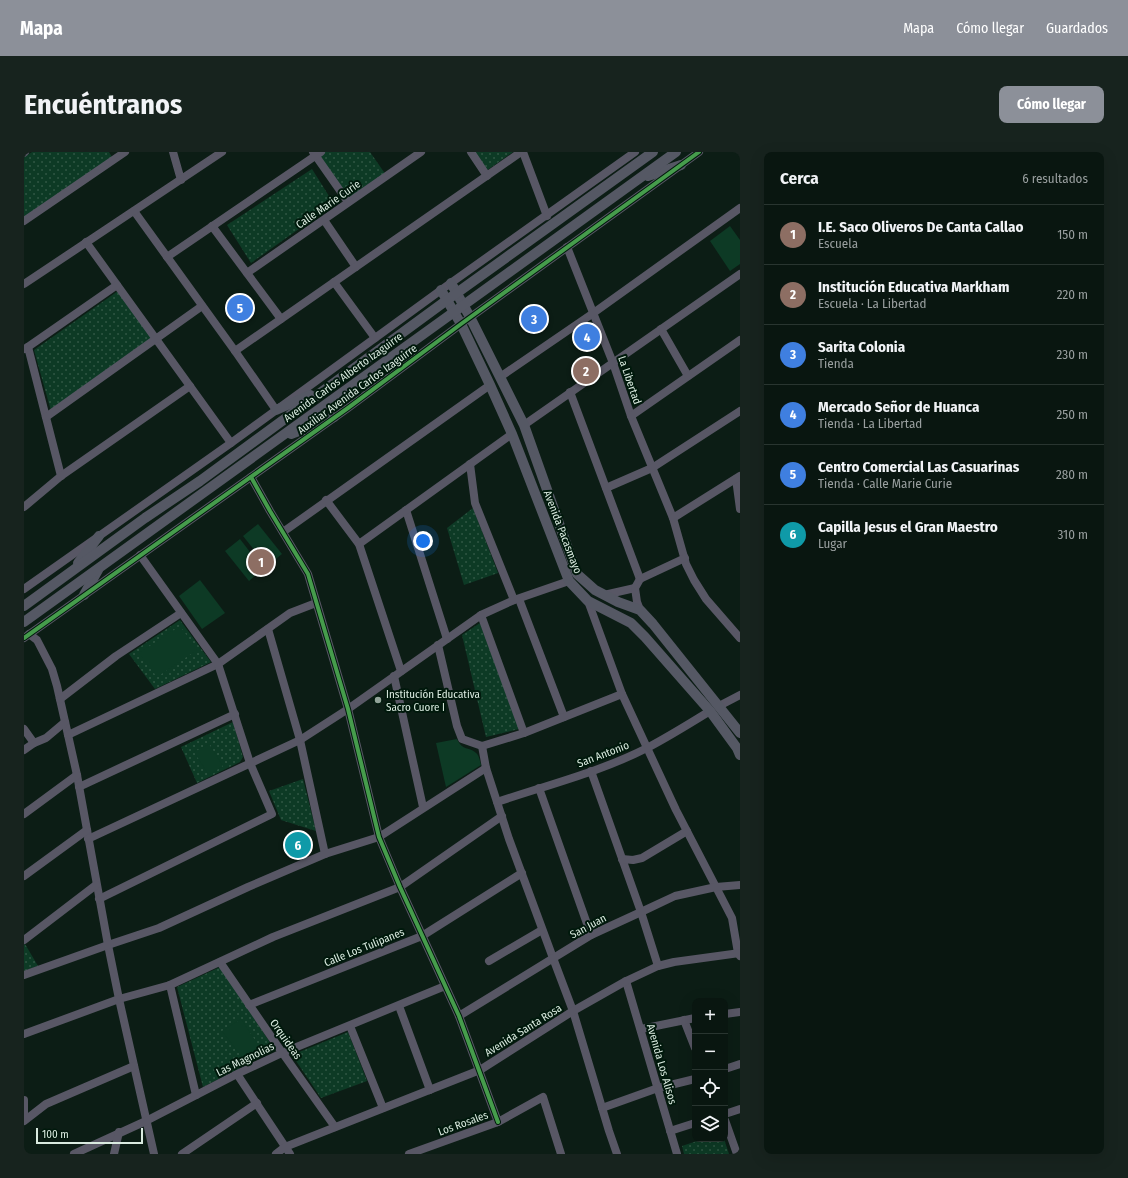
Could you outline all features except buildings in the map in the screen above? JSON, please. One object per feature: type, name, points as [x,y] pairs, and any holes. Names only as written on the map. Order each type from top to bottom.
[{"type":"main road","points":[[624,173],[642,152]]},
{"type":"main road","name":"Avenida Carlos Alberto Izaguirre","points":[[24,606],[200,481],[447,300],[653,152]]},
{"type":"main road","name":"Avenida Carlos Alberto Izaguirre","points":[[24,622],[676,152]]},
{"type":"main road","points":[[637,180],[681,165]]},
{"type":"main road","name":"Avenida Pacasmayo","points":[[451,283],[464,305],[524,426],[577,574],[595,590],[618,602],[640,610]]},
{"type":"main road","name":"Avenida Pacasmayo","points":[[441,290],[461,324],[512,434],[568,581],[588,601],[631,623],[710,711],[737,748],[740,755]]},
{"type":"main road","points":[[276,410],[330,386]]},
{"type":"main road","points":[[278,439],[334,417]]},
{"type":"main road","points":[[200,481],[206,490]]},
{"type":"main road","points":[[72,572],[99,536]]},
{"type":"main road","points":[[554,543],[564,539]]},
{"type":"main road","points":[[84,595],[100,567]]},
{"type":"main road","points":[[640,610],[740,733]]},
{"type":"main road","points":[[675,672],[685,664]]},
{"type":"street","points":[[24,221],[115,155],[125,152]]},
{"type":"street","points":[[173,152],[181,180]]},
{"type":"street","points":[[24,284],[222,152]]},
{"type":"street","name":"Calle Marie Curie","points":[[247,273],[421,152]]},
{"type":"street","points":[[471,152],[487,176]]},
{"type":"street","points":[[235,351],[522,152],[547,216]]},
{"type":"street","points":[[24,589],[231,443],[441,290],[635,152]]},
{"type":"street","name":"Auxiliar Avenida Carlos Izaguirre","points":[[27,636],[348,408],[470,317],[699,152]]},
{"type":"street","points":[[167,257],[316,153],[348,202]]},
{"type":"street","points":[[500,377],[592,314],[740,208]]},
{"type":"street","points":[[134,211],[276,410]]},
{"type":"street","points":[[324,220],[356,267]]},
{"type":"street","points":[[212,226],[281,319]]},
{"type":"street","points":[[86,242],[231,443]]},
{"type":"street","name":"La Libertad","points":[[567,247],[592,314],[613,363],[631,416],[673,518],[684,558],[694,580],[706,599],[740,638]]},
{"type":"street","points":[[524,426],[570,392],[740,274]]},
{"type":"street","points":[[334,282],[375,338]]},
{"type":"street","points":[[61,476],[26,348],[117,285]]},
{"type":"street","points":[[46,417],[202,306]]},
{"type":"street","points":[[661,329],[688,376]]},
{"type":"street","points":[[631,416],[740,340]]},
{"type":"street","points":[[283,532],[490,384]]},
{"type":"street","points":[[24,507],[61,476],[190,386]]},
{"type":"street","points":[[570,392],[640,579]]},
{"type":"street","points":[[606,488],[652,468],[740,411]]},
{"type":"street","points":[[359,544],[512,434]]},
{"type":"street","points":[[470,464],[475,503],[517,600],[564,717]]},
{"type":"street","points":[[251,477],[308,574],[348,709],[379,836],[400,887],[459,1016],[498,1122]]},
{"type":"street","points":[[673,518],[738,478],[740,509]]},
{"type":"street","points":[[326,500],[359,544],[398,674],[423,807]]},
{"type":"street","points":[[406,510],[447,638]]},
{"type":"street","points":[[99,899],[272,814],[250,763],[218,664],[140,555]]},
{"type":"street","points":[[640,610],[635,588],[640,579],[684,558]]},
{"type":"street","points":[[88,839],[300,740],[348,709],[447,638],[481,616],[517,600],[568,581]]},
{"type":"street","points":[[604,595],[635,588]]},
{"type":"street","points":[[588,601],[622,694],[687,831],[732,918],[739,954]]},
{"type":"street","points":[[68,735],[218,664],[290,613],[316,603]]},
{"type":"street","points":[[60,699],[116,656],[181,613]]},
{"type":"street","points":[[481,616],[524,733]]},
{"type":"street","points":[[268,629],[300,740],[325,854]]},
{"type":"street","points":[[27,636],[37,640],[52,669],[60,699],[77,775],[96,885],[119,999],[154,1154]]},
{"type":"street","points":[[438,645],[460,737],[464,740],[482,746],[524,733],[622,694]]},
{"type":"street","points":[[719,706],[740,695]]},
{"type":"street","name":"San Antonio","points":[[497,802],[591,771],[647,748],[710,711]]},
{"type":"street","points":[[79,787],[235,714]]},
{"type":"street","points":[[24,750],[34,743],[46,738],[65,722]]},
{"type":"street","points":[[24,729],[34,743]]},
{"type":"street","points":[[482,746],[486,768],[497,802],[542,930],[573,1011],[617,1154]]},
{"type":"street","points":[[24,974],[159,928],[248,887],[325,854],[379,836],[486,768]]},
{"type":"street","points":[[591,771],[641,912],[658,966]]},
{"type":"street","points":[[24,814],[77,775]]},
{"type":"street","points":[[539,788],[591,935]]},
{"type":"street","points":[[24,1034],[119,999],[170,985],[273,937],[400,887],[502,816]]},
{"type":"street","points":[[24,876],[87,830]]},
{"type":"street","points":[[622,859],[633,860],[642,858],[687,831]]},
{"type":"street","name":"Calle Los Tulipanes","points":[[249,1005],[422,936],[522,873]]},
{"type":"street","name":"San Juan","points":[[459,1016],[591,935],[675,896],[716,887],[740,884]]},
{"type":"street","points":[[24,940],[96,885]]},
{"type":"street","points":[[488,961],[542,930]]},
{"type":"street","name":"Avenida Santa Rosa","points":[[276,1154],[288,1151],[335,1127],[480,1070],[573,1011],[626,981],[658,966],[674,962],[739,954]]},
{"type":"street","name":"Orquideas","points":[[220,962],[335,1127]]},
{"type":"street","name":"Avenida Los Alisos","points":[[626,981],[677,1154]]},
{"type":"street","points":[[170,985],[196,1095]]},
{"type":"street","name":"Las Magnolias","points":[[74,1154],[119,1132],[146,1121],[237,1074],[282,1053],[445,986]]},
{"type":"street","points":[[399,1006],[430,1090]]},
{"type":"street","points":[[728,1014],[740,1012]]},
{"type":"street","points":[[641,1029],[692,1019]]},
{"type":"street","points":[[684,1020],[692,1040]]},
{"type":"street","points":[[350,1026],[383,1108]]},
{"type":"street","points":[[728,1068],[740,1064]]},
{"type":"street","points":[[24,1120],[46,1104],[134,1066]]},
{"type":"street","points":[[237,1074],[288,1151]]},
{"type":"street","points":[[602,1108],[658,1088],[692,1080]]},
{"type":"street","name":"Los Rosales","points":[[409,1154],[498,1122],[543,1097],[561,1154]]},
{"type":"street","points":[[24,1100],[24,1120]]},
{"type":"street","points":[[182,1154],[257,1103]]},
{"type":"street","points":[[728,1113],[740,1109]]},
{"type":"street","points":[[670,1131],[692,1124]]},
{"type":"street","points":[[728,1128],[737,1154]]},
{"type":"street","points":[[114,1154],[119,1132]]},
{"type":"green space","points":[[32,152],[109,152],[112,157],[24,217],[24,157]]},
{"type":"green space","points":[[325,152],[370,152],[386,175],[350,199],[319,156]]},
{"type":"green space","points":[[473,152],[513,152],[486,171]]},
{"type":"green space","points":[[312,169],[334,204],[251,263],[227,225]]},
{"type":"green space","points":[[730,226],[740,240],[740,264],[730,271],[710,241]]},
{"type":"green space","points":[[118,291],[152,338],[51,411],[34,350]]},
{"type":"green space","points":[[473,508],[498,573],[464,585],[447,528]]},
{"type":"green space","points":[[258,524],[282,554],[267,566],[243,536]]},
{"type":"green space","points":[[240,539],[263,569],[249,581],[225,551]]},
{"type":"green space","points":[[200,580],[225,613],[202,629],[179,596]]},
{"type":"green space","points":[[180,620],[211,662],[155,689],[129,654]]},
{"type":"green space","points":[[480,623],[519,729],[486,737],[462,635]]},
{"type":"green space","points":[[180,626],[197,650],[157,677],[139,653]]},
{"type":"green space","points":[[233,722],[243,757],[240,762],[197,783],[181,747]]},
{"type":"green space","points":[[457,739],[462,746],[477,754],[481,765],[446,787],[436,743]]},
{"type":"green space","points":[[209,744],[223,766],[209,775],[194,752]]},
{"type":"green space","points":[[303,779],[316,831],[281,820],[269,791]]},
{"type":"green space","points":[[25,944],[38,966],[24,971],[24,945]]},
{"type":"green space","points":[[220,967],[275,1050],[203,1087],[177,987]]},
{"type":"green space","points":[[241,1019],[259,1046],[242,1057],[222,1031]]},
{"type":"green space","points":[[348,1032],[367,1081],[321,1098],[292,1055]]},
{"type":"green space","points":[[694,1142],[725,1142],[729,1154],[684,1154],[682,1146]]},
{"type":"cycle path","points":[[24,638],[348,408],[461,324],[699,152]]},
{"type":"cycle path","points":[[251,477],[308,574],[348,709],[379,837],[400,887],[459,1016],[498,1122]]},
{"type":"place","name":"Centro Comercial Las Casuarinas","points":[[240,308]]},
{"type":"place","name":"Sarita Colonia","points":[[534,319]]},
{"type":"place","name":"Mercado Señor de Huanca","points":[[587,337]]},
{"type":"place","name":"Institución Educativa Markham","points":[[586,371]]},
{"type":"place","name":"I.E. Saco Oliveros De Canta Callao","points":[[261,562]]},
{"type":"place","name":"Institución Educativa Sacro Cuore I","points":[[378,700]]},
{"type":"place","name":"Capilla Jesus el Gran Maestro","points":[[298,845]]}]
